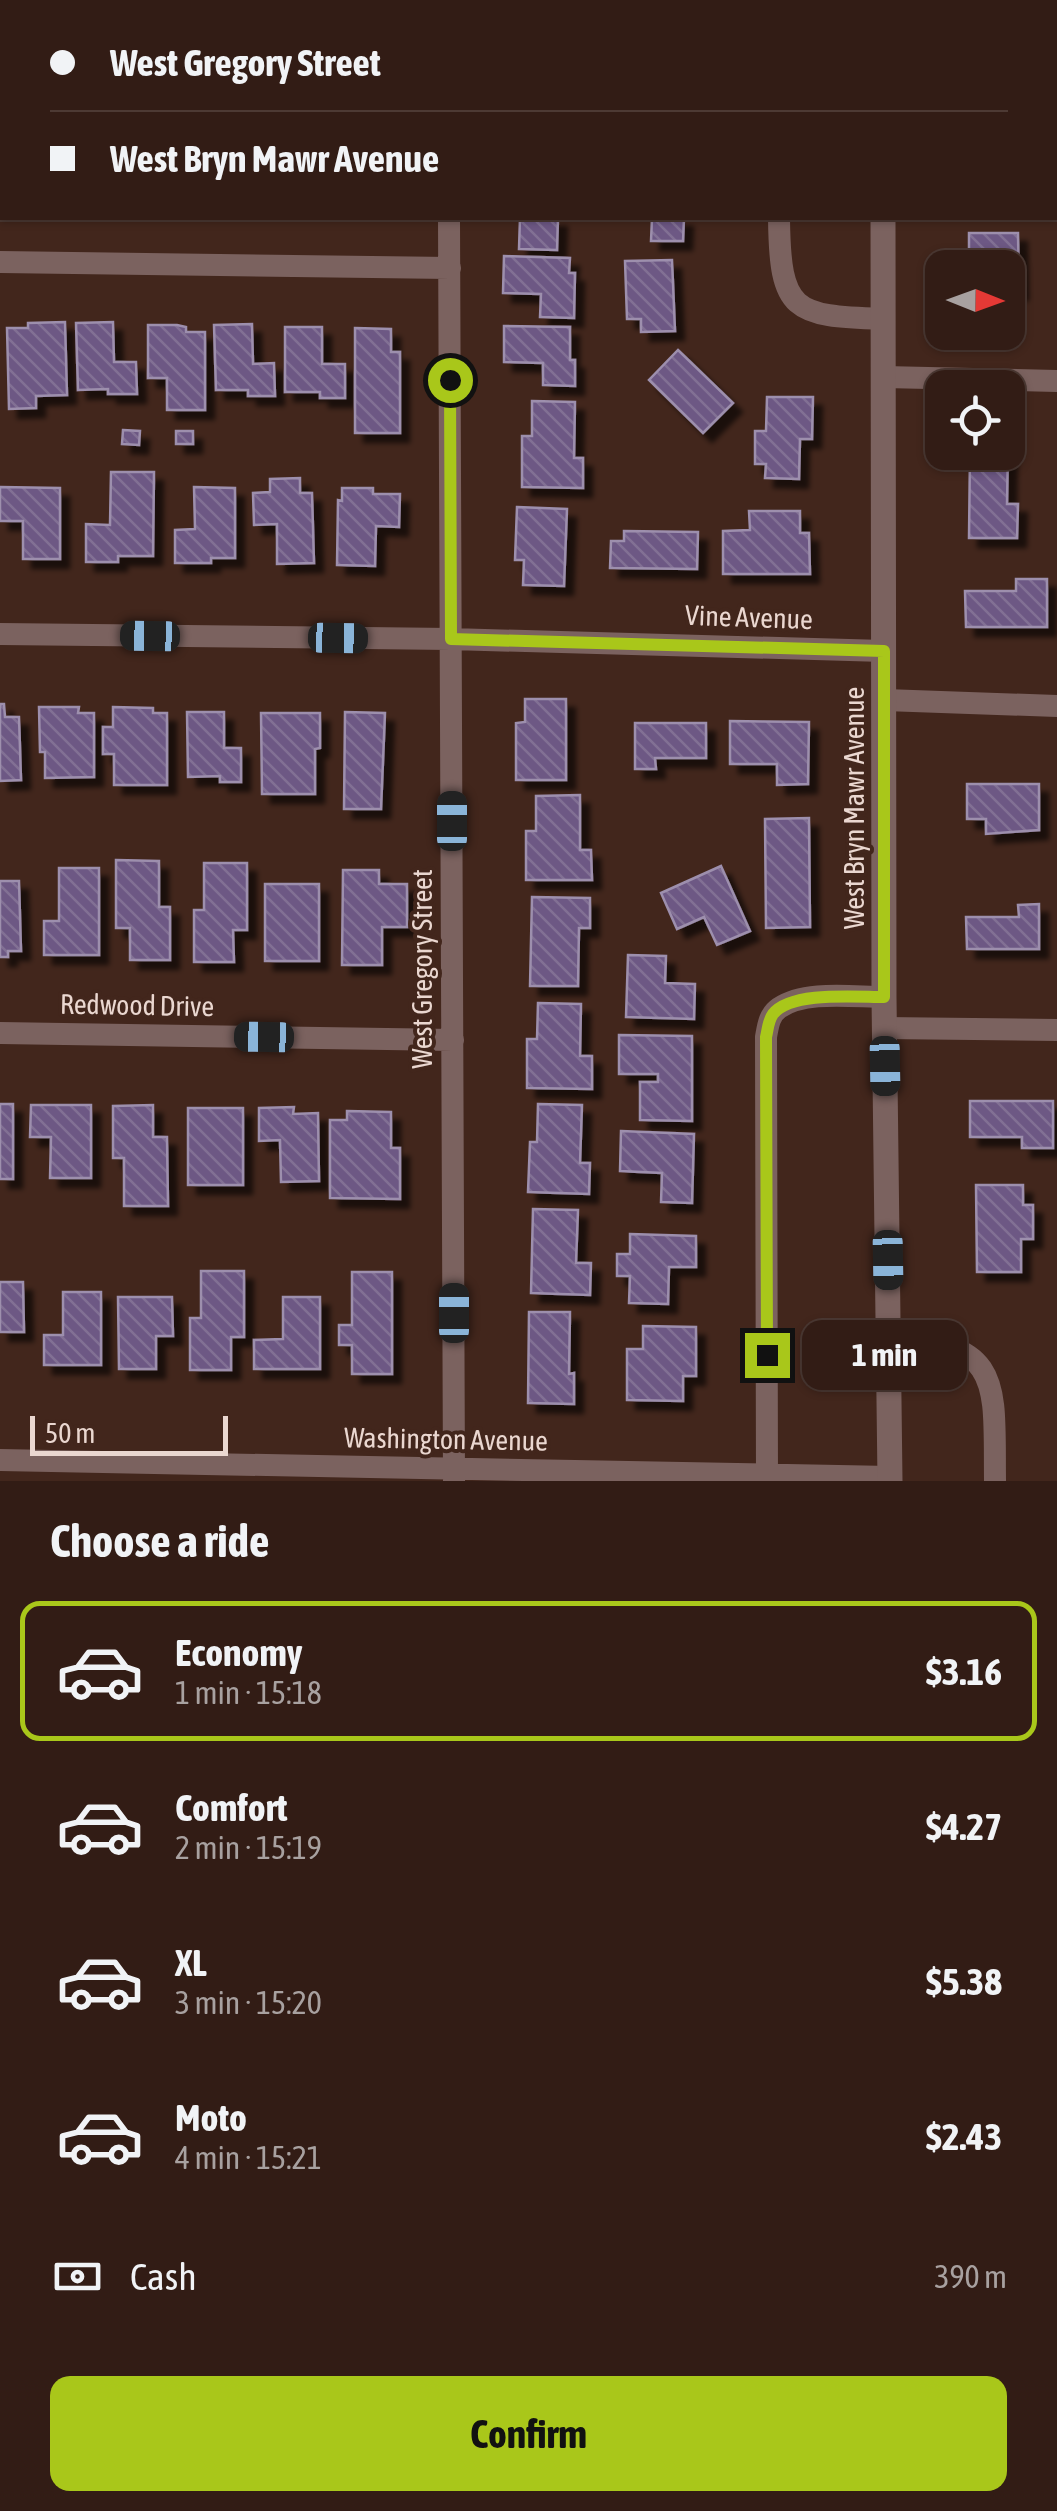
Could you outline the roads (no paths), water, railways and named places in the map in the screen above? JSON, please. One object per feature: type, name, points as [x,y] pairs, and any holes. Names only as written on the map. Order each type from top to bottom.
[{"type":"street","name":"West Gregory Street","points":[[450,220],[454,1475]]},
{"type":"street","points":[[780,220],[784,284],[794,302],[814,314],[883,319]]},
{"type":"street","name":"West Bryn Mawr Avenue","points":[[883,220],[884,1028],[890,1479]]},
{"type":"street","points":[[0,262],[450,268]]},
{"type":"street","points":[[884,377],[1057,381]]},
{"type":"street","name":"Vine Avenue","points":[[0,634],[451,639],[884,651]]},
{"type":"street","points":[[885,700],[1057,706]]},
{"type":"street","points":[[767,1477],[766,1037],[770,1018],[794,1001],[884,997]]},
{"type":"street","points":[[884,1028],[1057,1030]]},
{"type":"street","name":"Redwood Drive","points":[[0,1033],[453,1040]]},
{"type":"street","points":[[888,1338],[930,1339],[974,1358],[989,1378],[994,1406],[996,1481]]},
{"type":"street","name":"Washington Avenue","points":[[0,1460],[454,1475],[890,1479]]}]
